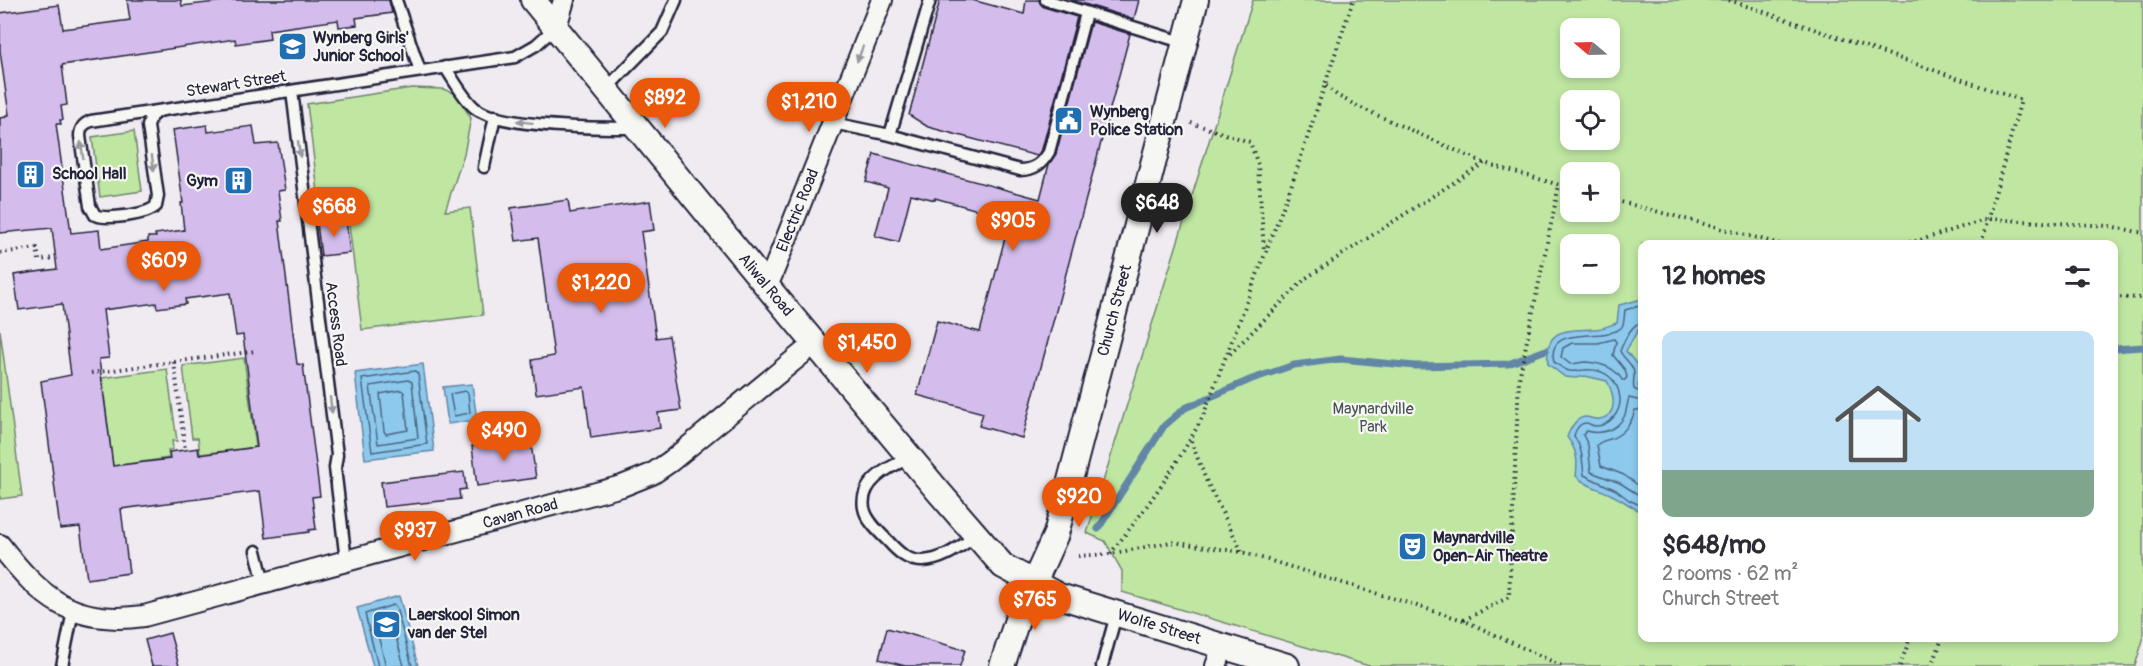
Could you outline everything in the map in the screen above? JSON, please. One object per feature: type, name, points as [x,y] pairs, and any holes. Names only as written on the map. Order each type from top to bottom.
[{"type":"street","name":"Aliwal Road","points":[[533,0],[814,344],[976,536],[1003,566],[1034,583]]},
{"type":"street","points":[[555,27],[564,0]]},
{"type":"street","name":"Electric Road","points":[[765,284],[771,277],[882,0]]},
{"type":"street","name":"Church Street","points":[[1002,666],[1017,620],[1056,534],[1197,0]]},
{"type":"street","name":"Cavan Road","points":[[0,544],[41,592],[56,602],[73,611],[108,619],[135,618],[622,486],[651,474],[671,461],[814,344]]},
{"type":"street","name":"Wolfe Street","points":[[1034,583],[1059,596],[1116,615],[1220,656],[1287,666]]},
{"type":"lane","points":[[396,0],[420,71]]},
{"type":"lane","points":[[606,89],[662,32],[676,0]]},
{"type":"lane","points":[[890,135],[930,0]]},
{"type":"lane","points":[[1046,0],[1185,44]]},
{"type":"lane","points":[[833,123],[890,135],[1020,170],[1039,165],[1049,153],[1086,13]]},
{"type":"lane","name":"Stewart Street","points":[[160,111],[151,116],[148,126],[158,196],[156,206],[147,212],[105,218],[95,215],[90,206],[80,136],[82,126],[91,121],[515,57],[536,45],[555,27]]},
{"type":"lane","points":[[445,67],[473,105],[486,114],[522,122],[583,128],[638,128]]},
{"type":"lane","name":"Access Road","points":[[292,91],[337,455],[335,468],[346,561]]},
{"type":"lane","points":[[484,167],[495,116]]},
{"type":"lane","points":[[910,458],[891,465],[881,472],[871,482],[864,496],[866,515],[879,532],[899,552],[912,560],[920,561],[945,556],[976,536]]},
{"type":"lane","points":[[256,551],[264,584]]},
{"type":"lane","points":[[62,666],[73,611]]},
{"type":"lane","points":[[1102,666],[1116,615]]},
{"type":"path","points":[[1110,554],[1150,503],[1191,440],[1203,416],[1227,357],[1326,86],[1353,0]]},
{"type":"path","points":[[1728,0],[2021,100],[1982,240]]},
{"type":"path","points":[[1326,86],[1338,96],[1359,107],[1484,163],[1559,185],[1519,379],[1509,597],[1463,620]]},
{"type":"path","points":[[1191,123],[1250,142],[1258,165],[1265,254]]},
{"type":"path","points":[[1227,357],[1306,278],[1484,163]]},
{"type":"path","points":[[1620,201],[1765,240]]},
{"type":"path","points":[[1920,240],[1988,219],[2109,226],[2143,233]]},
{"type":"path","points":[[0,253],[37,248],[39,260],[56,258]]},
{"type":"path","points":[[2118,297],[2143,298]]},
{"type":"path","points":[[91,373],[256,351]]},
{"type":"path","points":[[174,362],[185,450]]},
{"type":"path","points":[[1191,440],[1206,480],[1242,552]]},
{"type":"path","points":[[1078,556],[1110,554],[1171,542],[1242,552],[1463,620],[1562,666]]},
{"type":"path","points":[[1900,666],[1909,642]]},
{"type":"path","points":[[1930,666],[1941,642]]},
{"type":"green space","name":"Maynardville Park","points":[[1253,0],[2143,0],[2143,640],[2135,666],[1369,666],[1122,592],[1122,571],[1105,541],[1087,533]]},
{"type":"green space","points":[[412,88],[443,89],[456,94],[471,118],[464,154],[445,211],[470,208],[483,315],[362,330],[349,224],[342,214],[321,216],[307,104]]},
{"type":"green space","points":[[134,131],[142,191],[100,197],[92,137]]},
{"type":"green space","points":[[0,330],[22,496],[0,499]]},
{"type":"green space","points":[[244,358],[256,447],[200,454],[198,438],[192,438],[183,366]]},
{"type":"green space","points":[[167,369],[177,441],[172,441],[173,449],[168,450],[169,458],[113,466],[102,378]]},
{"type":"water","points":[[1638,300],[1638,330],[1626,351],[1638,367],[1638,510],[1584,483],[1576,476],[1576,455],[1567,437],[1578,419],[1585,417],[1599,419],[1610,414],[1613,398],[1607,381],[1585,376],[1565,377],[1548,364],[1550,343],[1554,337],[1567,331],[1600,328],[1617,323],[1619,305]]},
{"type":"water","points":[[423,364],[434,451],[365,459],[355,373]]},
{"type":"water","points":[[472,384],[477,420],[448,424],[443,387]]},
{"type":"water","points":[[399,596],[418,666],[373,666],[357,608]]},
{"type":"building","points":[[127,0],[181,0],[182,6],[233,0],[389,0],[392,13],[356,18],[357,25],[339,27],[338,20],[269,30],[270,39],[236,44],[235,39],[62,65],[67,105],[61,106],[63,120],[60,120],[61,124],[56,124],[71,233],[99,230],[101,249],[148,242],[148,237],[156,237],[155,234],[184,230],[181,203],[183,203],[173,130],[207,125],[208,132],[253,126],[256,145],[278,143],[285,190],[278,191],[282,221],[279,221],[297,364],[303,365],[320,496],[312,497],[316,529],[266,538],[260,491],[121,509],[129,573],[87,579],[80,527],[60,529],[41,381],[71,375],[62,304],[19,310],[14,275],[57,269],[52,228],[0,233],[0,118],[9,115],[0,51],[0,13],[59,5],[63,29],[130,20]],"holes":[[[230,293],[236,336],[243,335],[257,447],[199,455],[198,448],[169,452],[170,459],[113,466],[99,359],[109,358],[103,310],[156,303],[157,308],[186,304],[185,299]]]},
{"type":"building","points":[[940,0],[972,0],[1024,14],[1026,0],[1039,0],[1044,7],[1077,17],[1042,149],[1037,156],[928,127],[909,115]]},
{"type":"building","points":[[1071,0],[1139,0],[1134,19]]},
{"type":"building","points":[[1091,22],[1130,34],[1022,438],[979,426],[983,413],[917,395],[937,321],[980,332],[1010,219],[935,198],[935,200],[911,194],[899,242],[875,236],[888,188],[866,182],[874,154],[1040,199],[1049,164],[1056,154]]},
{"type":"building","points":[[568,200],[570,213],[650,201],[654,230],[641,232],[656,338],[669,336],[681,410],[658,413],[660,428],[591,438],[584,387],[536,394],[532,360],[554,356],[538,238],[516,241],[511,208]]},
{"type":"building","points":[[346,220],[350,253],[321,256],[317,223]]},
{"type":"building","points":[[530,437],[536,478],[477,486],[472,446]]},
{"type":"building","points":[[464,472],[466,489],[459,490],[460,499],[384,507],[381,482]]},
{"type":"building","points":[[887,628],[965,650],[960,666],[905,666],[879,659]]},
{"type":"building","points":[[170,633],[179,666],[152,666],[145,640]]},
{"type":"waterway","points":[[2118,349],[2143,347]]},
{"type":"waterway","points":[[1098,529],[1164,426],[1185,408],[1252,379],[1294,365],[1341,359],[1415,366],[1508,364],[1546,350]]},
{"type":"place","name":"Wynberg Girls' Junior School","points":[[292,47]]},
{"type":"place","name":"Wynberg Police Station","points":[[1069,121]]},
{"type":"place","name":"School Hall","points":[[31,174]]},
{"type":"place","name":"Gym","points":[[239,181]]},
{"type":"place","name":"Maynardville Open-Air Theatre","points":[[1412,547]]},
{"type":"place","name":"Laerskool Simon van der Stel","points":[[387,624]]}]
